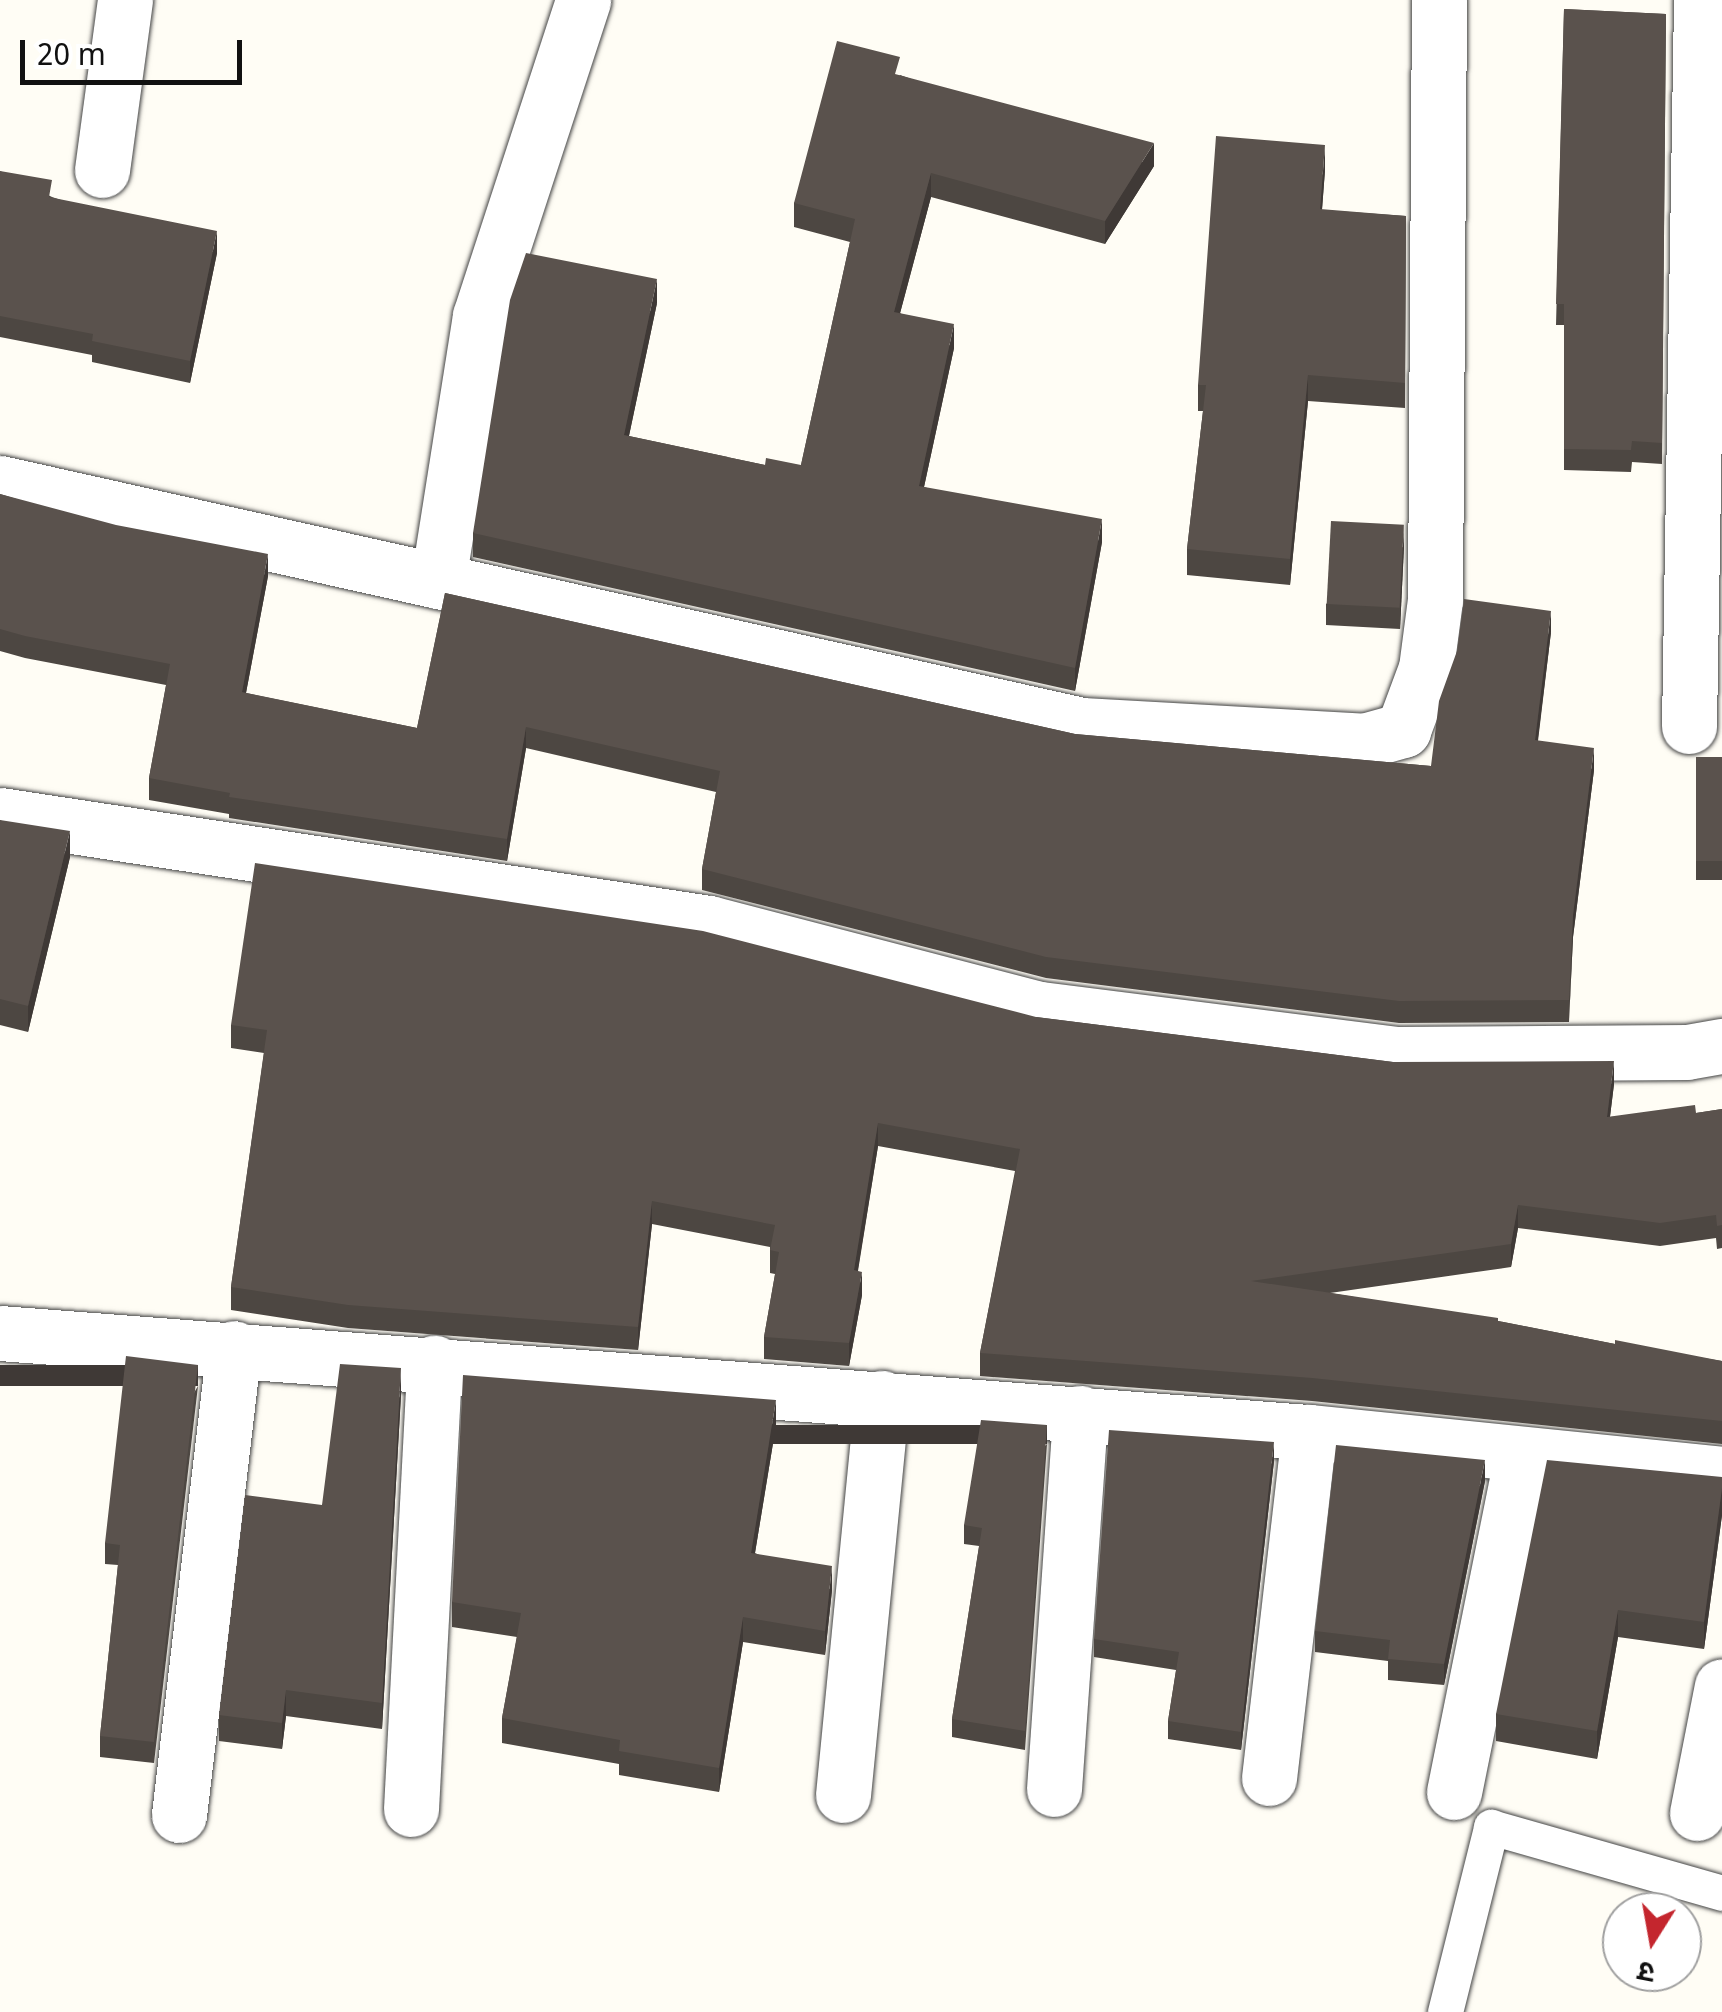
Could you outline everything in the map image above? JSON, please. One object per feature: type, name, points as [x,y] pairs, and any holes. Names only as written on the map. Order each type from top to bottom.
[{"type":"street","points":[[102,170],[125,0]]},
{"type":"street","points":[[438,582],[480,316],[583,0]]},
{"type":"street","points":[[0,483],[1082,726],[1364,741],[1404,730],[1426,668],[1435,600],[1439,0]]},
{"type":"street","points":[[1689,726],[1701,0]]},
{"type":"street","points":[[0,815],[709,922],[1040,1010],[1397,1054],[1687,1052],[1722,1046]]},
{"type":"street","points":[[0,1333],[1309,1432],[1722,1474]]},
{"type":"street","points":[[179,1815],[234,1348]]},
{"type":"street","points":[[411,1809],[434,1363]]},
{"type":"street","points":[[843,1795],[882,1398]]},
{"type":"street","points":[[1054,1788],[1080,1414]]},
{"type":"street","points":[[1269,1778],[1309,1432]]},
{"type":"street","points":[[1454,1792],[1522,1456]]},
{"type":"street","points":[[1697,1813],[1722,1686]]},
{"type":"lane","points":[[1445,2012],[1492,1827],[1722,1893]]},
{"type":"building","points":[[1564,9],[1666,14],[1662,443],[1632,441],[1631,450],[1564,449],[1564,304],[1556,304]]},
{"type":"building","points":[[837,41],[900,57],[895,74],[1154,143],[1105,221],[931,173],[894,312],[954,324],[919,486],[1102,519],[1075,668],[473,533],[510,300],[526,253],[657,279],[624,435],[765,465],[766,458],[801,465],[855,219],[794,203]]},
{"type":"building","points":[[1216,136],[1325,145],[1320,209],[1406,216],[1405,383],[1308,375],[1290,559],[1187,549],[1206,385],[1198,385]]},
{"type":"building","points":[[0,171],[52,180],[49,197],[217,231],[190,361],[92,341],[93,334],[0,316]]},
{"type":"building","points":[[0,494],[116,525],[268,554],[242,692],[417,728],[445,593],[1075,734],[1431,766],[1439,701],[1457,651],[1464,599],[1551,611],[1535,740],[1594,748],[1573,915],[1569,1000],[1399,1001],[1046,957],[702,869],[720,771],[526,727],[507,839],[229,797],[230,793],[149,778],[170,664],[0,629]]},
{"type":"building","points":[[1331,521],[1404,525],[1400,608],[1327,604]]},
{"type":"building","points":[[1696,757],[1722,757],[1722,861],[1696,861]]},
{"type":"building","points":[[0,820],[70,831],[28,1006],[0,999]]},
{"type":"building","points":[[255,863],[703,931],[1036,1017],[1393,1062],[1614,1061],[1607,1117],[1695,1105],[1696,1113],[1722,1109],[1722,1225],[1717,1226],[1716,1215],[1660,1223],[1518,1205],[1511,1244],[1251,1281],[1498,1318],[1615,1344],[1615,1340],[1722,1361],[1722,1421],[1312,1378],[980,1353],[1020,1149],[878,1123],[854,1270],[862,1272],[849,1343],[764,1337],[779,1252],[770,1250],[775,1225],[652,1201],[638,1327],[348,1305],[231,1287],[267,1030],[231,1025]]},
{"type":"building","points":[[126,1356],[198,1365],[154,1742],[100,1736],[120,1545],[105,1543]]},
{"type":"building","points":[[340,1364],[401,1368],[382,1703],[286,1690],[282,1723],[219,1715],[245,1495],[322,1505]]},
{"type":"building","points":[[463,1375],[776,1400],[751,1553],[832,1566],[825,1631],[743,1617],[719,1768],[619,1751],[620,1740],[502,1718],[521,1613],[452,1602]]},
{"type":"building","points":[[981,1420],[1047,1425],[1025,1731],[952,1719],[982,1528],[964,1525]]},
{"type":"building","points":[[1109,1430],[1274,1442],[1241,1732],[1168,1721],[1179,1652],[1094,1639]]},
{"type":"building","points":[[1336,1445],[1485,1460],[1444,1664],[1388,1659],[1390,1640],[1315,1631]]},
{"type":"building","points":[[1547,1460],[1722,1477],[1704,1622],[1618,1610],[1597,1731],[1496,1714]]}]
